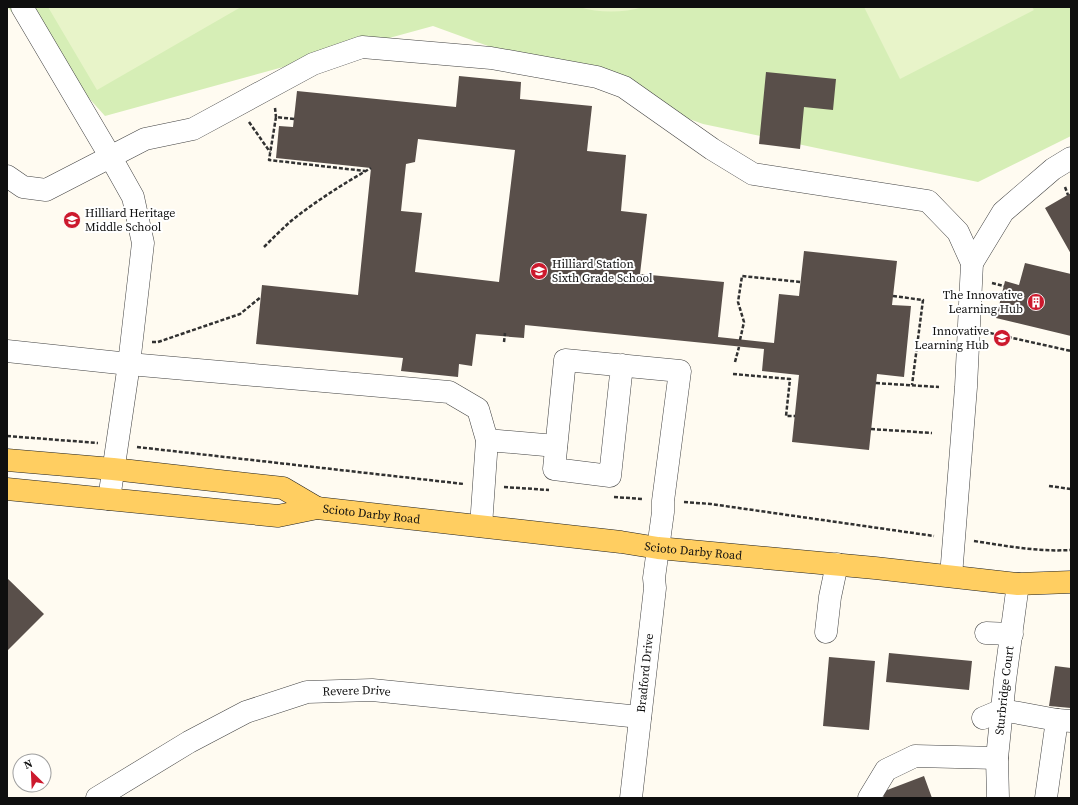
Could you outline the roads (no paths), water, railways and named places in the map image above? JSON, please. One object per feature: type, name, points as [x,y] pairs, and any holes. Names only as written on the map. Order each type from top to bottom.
[{"type":"main road","name":"Scioto Darby Road","points":[[7,460],[113,469],[282,488],[317,508]]},
{"type":"main road","name":"Scioto Darby Road","points":[[7,489],[278,516],[317,508],[621,542],[658,548],[837,564],[1018,584],[1071,582]]},
{"type":"street","points":[[22,7],[133,197],[143,243],[129,364],[109,499]]},
{"type":"street","points":[[7,176],[23,187],[46,190],[145,138],[193,129],[313,64],[362,47],[491,58],[597,77],[624,87],[712,149],[753,174],[928,201],[958,232],[972,263],[966,387],[951,576]]},
{"type":"street","points":[[972,263],[1003,212],[1053,169],[1071,158]]},
{"type":"street","points":[[7,351],[129,364],[449,392],[478,409],[487,440],[482,526]]},
{"type":"street","points":[[565,360],[622,365],[610,476],[554,468],[565,360]]},
{"type":"street","name":"Bradford Drive","points":[[622,365],[680,371],[663,501],[631,798]]},
{"type":"street","points":[[487,440],[556,446]]},
{"type":"street","points":[[826,632],[830,597],[837,564]]},
{"type":"street","name":"Sturbridge Court","points":[[998,798],[997,758],[992,714],[1012,634],[1018,584]]},
{"type":"street","points":[[986,634],[1012,634]]},
{"type":"street","name":"Revere Drive","points":[[97,798],[189,742],[246,712],[307,692],[372,690],[640,717]]},
{"type":"street","points":[[992,714],[1064,721],[1046,798]]},
{"type":"street","points":[[869,798],[886,770],[915,756],[997,758]]},
{"type":"place","name":"Hilliard Heritage Middle School","points":[[72,220]]},
{"type":"place","name":"Hilliard Station Sixth Grade School","points":[[539,271]]},
{"type":"place","name":"The Innovative Learning Hub","points":[[1036,302]]},
{"type":"place","name":"Innovative Learning Hub","points":[[1002,338]]}]
